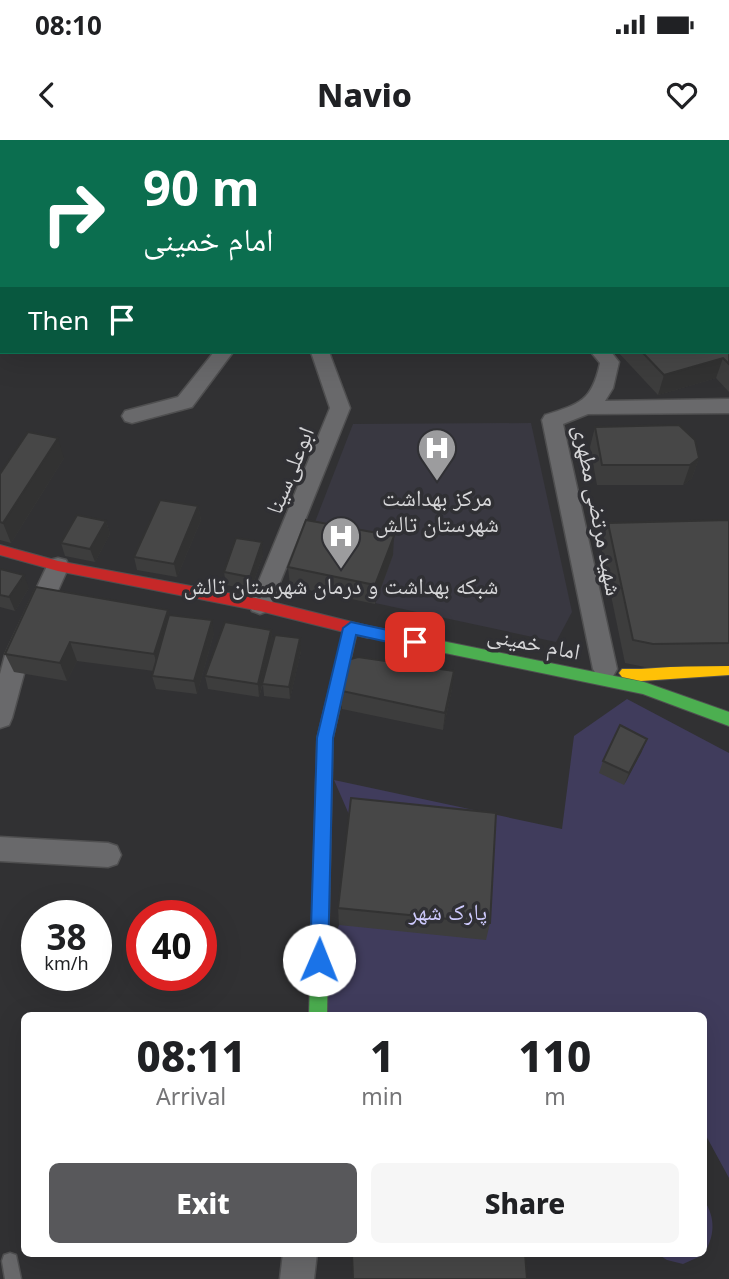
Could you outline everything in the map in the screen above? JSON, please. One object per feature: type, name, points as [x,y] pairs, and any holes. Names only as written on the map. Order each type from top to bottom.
[{"type":"main road","name":"امام خمینی","points":[[0,550],[58,566],[260,605],[351,628],[643,688],[729,719]]},
{"type":"main road","name":"امام خمینی","points":[[326,621],[375,626],[641,676],[729,669]]},
{"type":"main road","points":[[318,1012],[325,738],[351,628]]},
{"type":"street","points":[[132,416],[185,402],[222,354]]},
{"type":"street","name":"ابوعلی‌سینا","points":[[260,605],[340,408],[321,354]]},
{"type":"street","name":"شهید مرتضی مطهری","points":[[602,354],[610,362],[606,386],[589,408],[552,420],[605,669]]},
{"type":"street","points":[[589,408],[729,406]]},
{"type":"street","points":[[0,718],[17,655],[58,566]]},
{"type":"street","points":[[0,849],[108,855]]},
{"type":"street","points":[[298,1279],[300,1257]]},
{"type":"lane","points":[[10,1261],[13,1279]]},
{"type":"shaded area","name":"مرکز بهداشت شهرستان تالش","points":[[531,423],[572,612],[556,642],[375,603],[308,540],[353,424]]},
{"type":"green space","name":"پارک شهر","points":[[627,699],[729,753],[729,1178],[707,1138],[707,1012],[308,1012],[339,925],[351,819],[334,780],[562,829],[574,736]]},
{"type":"green space","points":[[707,1205],[711,1214],[712,1234],[707,1247]]},
{"type":"green space","points":[[662,1257],[699,1257],[683,1264],[667,1260]]},
{"type":"building","points":[[644,354],[729,354],[729,364],[723,358],[664,375]]},
{"type":"building","points":[[679,425],[695,440],[699,458],[690,465],[602,465],[595,427]]},
{"type":"building","points":[[28,432],[58,438],[3,523],[0,522],[0,474]]},
{"type":"building","points":[[160,500],[198,506],[174,564],[134,557]]},
{"type":"building","points":[[77,515],[106,521],[90,549],[61,543]]},
{"type":"building","points":[[306,520],[394,536],[375,585],[288,567]]},
{"type":"building","points":[[729,520],[729,643],[653,644],[633,640],[608,523]]},
{"type":"building","points":[[236,538],[262,542],[250,577],[224,572]]},
{"type":"building","points":[[0,569],[24,575],[9,597],[0,595]]},
{"type":"building","points":[[36,587],[168,610],[154,654],[70,642],[60,663],[5,654]]},
{"type":"building","points":[[169,615],[212,620],[194,681],[152,676]]},
{"type":"building","points":[[225,622],[271,630],[258,684],[205,676]]},
{"type":"building","points":[[275,635],[300,638],[289,687],[262,684]]},
{"type":"building","points":[[358,657],[454,671],[445,713],[342,691],[344,661]]},
{"type":"building","points":[[620,725],[647,739],[629,773],[603,761]]},
{"type":"building","points":[[351,798],[496,813],[490,923],[338,908]]},
{"type":"building","points":[[352,1257],[525,1257],[527,1279],[353,1279]]},
{"type":"traffic: fast","points":[[318,1012],[325,738],[351,628]]},
{"type":"traffic: fast","points":[[368,632],[644,688],[729,719]]},
{"type":"traffic: slow","points":[[627,673],[641,675],[729,669]]},
{"type":"traffic: jam","points":[[0,550],[58,566],[260,605],[368,632]]},
{"type":"place","name":"مرکز بهداشت شهرستان تالش","points":[[437,482]]},
{"type":"place","name":"شبکه بهداشت و درمان شهرستان تالش","points":[[341,570]]},
{"type":"route","points":[[319,960],[325,738],[351,628],[415,642]]}]
